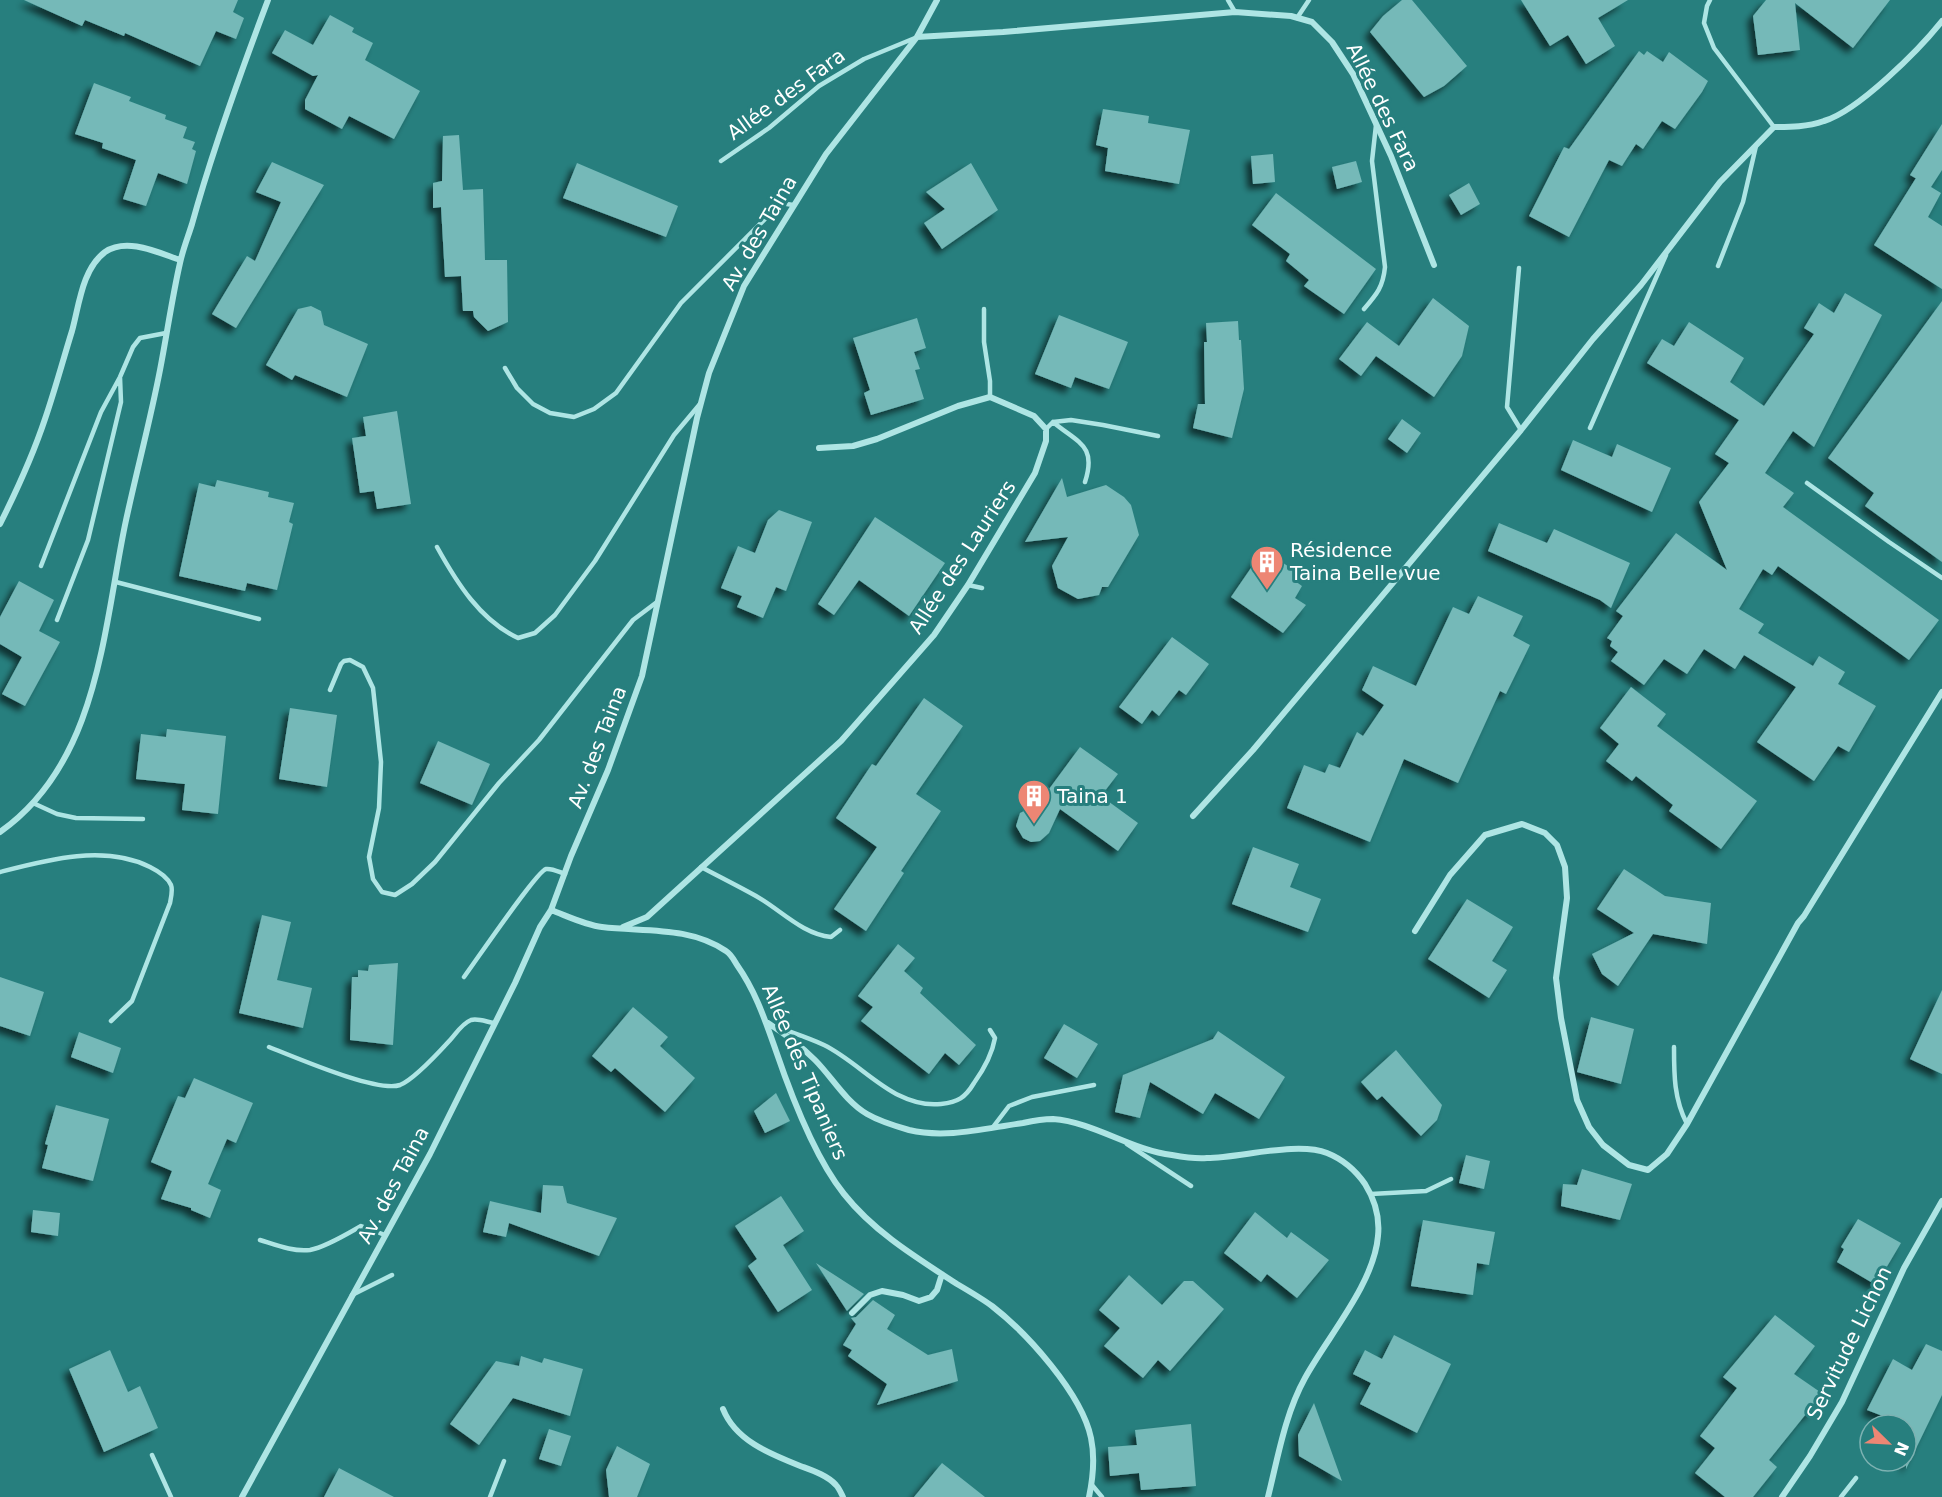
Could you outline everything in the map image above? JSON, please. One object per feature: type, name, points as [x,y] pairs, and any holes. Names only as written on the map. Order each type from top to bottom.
[{"type":"street","points":[[0,832],[33,803],[68,753],[90,700],[160,370],[180,260],[236,85],[268,0]]},
{"type":"street","name":"Av. des Taina","points":[[242,1497],[430,1154],[515,983],[540,927],[551,910],[608,770],[642,676],[702,402],[710,373],[744,286],[826,154],[918,37],[938,0]]},
{"type":"street","name":"Allée des Fara","points":[[918,37],[1196,17],[1235,12],[1297,18],[1312,22],[1332,42],[1353,74],[1391,156],[1434,265]]},
{"type":"street","points":[[1193,816],[1289,708],[1521,430],[1593,339],[1641,285],[1720,182],[1773,127],[1798,127],[1825,121],[1851,107],[1912,55],[1942,21]]},
{"type":"street","points":[[0,524],[26,468],[44,421],[81,295],[96,261],[107,251],[125,246],[143,247],[180,260]]},
{"type":"street","points":[[819,448],[853,446],[877,439],[958,406],[990,397],[1034,416],[1046,429]]},
{"type":"street","name":"Allée des Lauriers","points":[[623,927],[647,917],[841,741],[934,635],[968,585],[1035,473],[1046,441],[1046,429]]},
{"type":"street","points":[[1415,931],[1450,876],[1485,835],[1522,824],[1545,833],[1557,845],[1565,867],[1567,898],[1556,978],[1561,1018],[1577,1100],[1589,1127],[1603,1144],[1629,1165],[1648,1170],[1667,1154],[1687,1124],[1798,923],[1942,692]]},
{"type":"street","name":"Allée des Tipaniers","points":[[551,910],[601,927],[676,932],[712,943],[728,952],[750,984],[768,1023],[784,1072],[812,1139],[829,1173],[843,1194],[888,1238],[991,1305],[1029,1339],[1057,1373],[1082,1413],[1091,1438],[1093,1461],[1089,1497]]},
{"type":"street","points":[[768,1023],[793,1040],[866,1114],[889,1124],[925,1133],[968,1132],[1050,1119],[1080,1125],[1125,1143],[1170,1155],[1206,1158],[1293,1150],[1320,1152],[1326,1153],[1357,1172],[1371,1194],[1378,1213],[1378,1237],[1374,1256],[1365,1280],[1305,1379],[1287,1421],[1268,1497]]},
{"type":"street","name":"Servitude Lichon","points":[[1782,1497],[1842,1402],[1904,1268],[1942,1201]]},
{"type":"street","points":[[852,1313],[870,1295],[882,1292],[903,1295],[919,1301],[931,1298],[937,1290],[942,1274]]},
{"type":"street","points":[[723,1409],[727,1419],[745,1439],[779,1457],[816,1472],[836,1485],[843,1497]]},
{"type":"lane","points":[[1228,0],[1235,12]]},
{"type":"lane","points":[[1297,18],[1309,0]]},
{"type":"lane","points":[[1710,0],[1704,23],[1714,48],[1773,127]]},
{"type":"lane","name":"Allée des Fara","points":[[721,161],[769,128],[819,86],[864,59],[918,37]]},
{"type":"lane","points":[[1364,309],[1377,295],[1383,283],[1385,267],[1372,161],[1376,125]]},
{"type":"lane","points":[[1718,266],[1743,202],[1756,146]]},
{"type":"lane","points":[[505,368],[517,388],[533,404],[550,413],[574,417],[594,409],[616,393],[681,303],[781,203],[793,205]]},
{"type":"lane","points":[[1590,428],[1670,247]]},
{"type":"lane","points":[[1519,268],[1507,407],[1521,430]]},
{"type":"lane","points":[[984,309],[984,342],[990,397]]},
{"type":"lane","points":[[41,566],[101,412],[133,347],[140,338],[166,333]]},
{"type":"lane","points":[[57,620],[88,540],[122,402],[120,377]]},
{"type":"lane","points":[[437,547],[461,588],[483,614],[502,630],[518,638],[535,633],[555,615],[595,561],[674,435],[702,402]]},
{"type":"lane","points":[[1046,429],[1053,422],[1071,420],[1158,436]]},
{"type":"lane","points":[[1053,422],[1080,442],[1089,453],[1090,466],[1085,482]]},
{"type":"lane","points":[[1807,483],[1942,578]]},
{"type":"lane","points":[[116,582],[259,620]]},
{"type":"lane","points":[[968,585],[982,588]]},
{"type":"lane","points":[[330,690],[341,664],[350,660],[363,667],[373,688],[381,762],[380,808],[369,858],[373,879],[382,892],[395,896],[412,884],[435,862],[499,783],[540,740],[633,620],[657,602]]},
{"type":"lane","points":[[33,803],[57,814],[76,818],[143,819]]},
{"type":"lane","points":[[0,872],[51,860],[89,856],[119,858],[143,864],[160,872],[170,883],[170,903],[132,1001],[111,1021]]},
{"type":"lane","points":[[701,867],[758,897],[820,936],[831,937],[840,930]]},
{"type":"lane","points":[[464,977],[525,890],[544,870],[549,868],[564,874]]},
{"type":"lane","points":[[269,1047],[384,1087],[401,1085],[437,1055],[465,1023],[474,1019],[494,1023]]},
{"type":"lane","points":[[768,1023],[825,1046],[896,1094],[916,1102],[935,1104],[955,1102],[968,1093],[992,1052],[995,1038],[990,1030]]},
{"type":"lane","points":[[1674,1047],[1674,1084],[1679,1109],[1687,1124]]},
{"type":"lane","points":[[993,1127],[1009,1106],[1032,1097],[1094,1085]]},
{"type":"lane","points":[[1125,1143],[1191,1186]]},
{"type":"lane","points":[[1371,1194],[1426,1191],[1451,1179]]},
{"type":"lane","points":[[260,1240],[288,1248],[311,1250],[361,1226],[385,1235]]},
{"type":"lane","points":[[352,1295],[392,1275]]},
{"type":"lane","points":[[152,1455],[171,1497]]},
{"type":"lane","points":[[490,1497],[504,1461]]},
{"type":"lane","points":[[1841,1497],[1856,1478]]},
{"type":"lane","points":[[1092,1485],[1102,1497]]},
{"type":"building","points":[[24,0],[238,0],[233,12],[244,18],[236,39],[216,31],[200,66],[125,33],[124,36],[85,20],[82,26]]},
{"type":"building","points":[[1402,0],[1412,0],[1467,66],[1444,86],[1424,97],[1370,32],[1383,16]]},
{"type":"building","points":[[1521,0],[1628,0],[1598,18],[1615,46],[1586,64],[1568,35],[1550,46]]},
{"type":"building","points":[[1766,0],[1890,0],[1853,48],[1795,3],[1800,50],[1758,55],[1753,16]]},
{"type":"building","points":[[330,15],[354,28],[352,32],[373,43],[365,60],[420,91],[394,139],[349,116],[342,129],[305,109],[305,100],[318,75],[313,76],[272,53],[285,30],[313,45]]},
{"type":"building","points":[[1639,51],[1644,55],[1647,51],[1663,62],[1669,52],[1708,81],[1675,129],[1662,121],[1643,149],[1636,144],[1622,166],[1609,160],[1569,237],[1529,216],[1564,147],[1569,149]]},
{"type":"building","points":[[94,83],[131,97],[129,101],[166,115],[165,119],[187,127],[183,138],[195,142],[192,149],[196,151],[187,184],[158,173],[146,206],[123,199],[136,160],[102,148],[103,143],[75,134]]},
{"type":"building","points":[[1103,109],[1149,116],[1148,123],[1190,130],[1179,184],[1105,171],[1108,148],[1096,145]]},
{"type":"building","points":[[1942,124],[1942,170],[1931,187],[1910,175]]},
{"type":"building","points":[[459,135],[463,190],[483,189],[485,260],[507,260],[508,322],[488,331],[474,317],[473,311],[463,311],[461,276],[445,277],[441,207],[433,208],[433,183],[442,181],[443,136]]},
{"type":"building","points":[[1273,154],[1275,182],[1253,184],[1251,156]]},
{"type":"building","points":[[1356,161],[1362,182],[1337,189],[1332,167]]},
{"type":"building","points":[[272,162],[324,185],[236,328],[212,314],[247,256],[255,261],[281,202],[256,192]]},
{"type":"building","points":[[577,163],[678,206],[666,237],[563,198]]},
{"type":"building","points":[[971,163],[998,210],[942,249],[924,223],[945,209],[926,192]]},
{"type":"building","points":[[1916,178],[1941,193],[1928,217],[1942,226],[1942,289],[1874,245]]},
{"type":"building","points":[[1469,183],[1480,204],[1461,215],[1449,195]]},
{"type":"building","points":[[1276,193],[1376,269],[1344,314],[1304,286],[1309,280],[1286,261],[1290,254],[1252,225]]},
{"type":"building","points":[[1845,293],[1882,315],[1814,447],[1793,431],[1765,473],[1794,493],[1783,507],[1939,620],[1909,660],[1778,566],[1772,575],[1763,569],[1739,609],[1764,624],[1758,633],[1813,666],[1819,656],[1845,672],[1838,684],[1876,706],[1849,752],[1838,746],[1814,781],[1757,742],[1796,687],[1744,655],[1735,669],[1704,649],[1687,674],[1664,659],[1644,685],[1611,661],[1618,652],[1610,646],[1612,641],[1607,638],[1623,616],[1616,611],[1676,533],[1727,570],[1699,502],[1729,463],[1715,454],[1739,420],[1647,363],[1662,339],[1674,346],[1689,322],[1744,358],[1730,382],[1764,406],[1814,334],[1804,328],[1819,303],[1834,313]]},
{"type":"building","points":[[1433,298],[1469,326],[1462,356],[1434,397],[1376,356],[1361,376],[1339,359],[1367,322],[1399,346]]},
{"type":"building","points":[[1942,301],[1942,562],[1865,506],[1874,493],[1828,458]]},
{"type":"building","points":[[311,306],[321,311],[324,325],[368,344],[347,397],[295,375],[292,380],[266,365],[298,309]]},
{"type":"building","points":[[1059,315],[1128,342],[1109,389],[1075,377],[1071,388],[1035,374]]},
{"type":"building","points":[[917,318],[926,348],[914,352],[920,369],[915,370],[924,399],[871,415],[864,393],[870,390],[853,338]]},
{"type":"building","points":[[1238,321],[1244,389],[1232,438],[1193,428],[1198,404],[1205,404],[1206,323]]},
{"type":"building","points":[[397,411],[411,504],[377,509],[374,491],[360,493],[352,438],[366,436],[363,417]]},
{"type":"building","points":[[1402,419],[1421,433],[1407,453],[1388,439]]},
{"type":"building","points":[[1573,440],[1612,457],[1617,444],[1671,468],[1652,512],[1561,470]]},
{"type":"building","points":[[1062,478],[1067,497],[1106,485],[1124,497],[1131,505],[1139,535],[1108,587],[1102,587],[1099,595],[1078,599],[1058,588],[1052,566],[1068,537],[1025,542]]},
{"type":"building","points":[[217,480],[269,492],[268,497],[294,503],[289,522],[293,524],[277,590],[247,583],[245,591],[179,576],[199,483],[215,487]]},
{"type":"building","points":[[779,510],[812,522],[786,591],[776,587],[763,618],[737,607],[742,596],[721,588],[738,546],[755,553],[768,520]]},
{"type":"building","points":[[875,517],[945,563],[909,616],[859,580],[834,615],[818,604]]},
{"type":"building","points":[[1499,523],[1547,543],[1554,529],[1630,563],[1611,608],[1600,600],[1488,551]]},
{"type":"building","name":"Résidence Taina Belle vue","points":[[1264,549],[1300,575],[1295,581],[1302,586],[1295,598],[1306,605],[1283,633],[1231,597]]},
{"type":"building","points":[[19,581],[54,600],[39,631],[60,642],[25,706],[2,694],[22,657],[0,644],[0,617]]},
{"type":"building","points":[[1478,596],[1523,616],[1513,636],[1530,645],[1506,694],[1500,691],[1458,783],[1404,759],[1370,842],[1287,808],[1304,765],[1325,773],[1329,764],[1340,768],[1357,732],[1363,736],[1384,705],[1362,690],[1373,666],[1416,686],[1453,607],[1469,614]]},
{"type":"building","points":[[1172,637],[1209,664],[1186,695],[1179,690],[1159,716],[1152,710],[1142,724],[1119,707]]},
{"type":"building","points":[[1631,687],[1666,714],[1657,726],[1757,801],[1721,849],[1669,811],[1673,805],[1636,776],[1632,781],[1606,761],[1619,744],[1600,728]]},
{"type":"building","points":[[924,698],[963,726],[916,794],[941,811],[901,871],[904,873],[866,931],[834,909],[877,847],[836,818],[872,764],[876,766]]},
{"type":"building","points":[[290,708],[337,715],[327,787],[279,779]]},
{"type":"building","points":[[167,729],[226,736],[218,814],[182,810],[185,784],[136,779],[141,734],[166,737]]},
{"type":"building","points":[[438,741],[490,764],[472,805],[420,783]]},
{"type":"building","points":[[1080,747],[1118,774],[1101,796],[1138,823],[1118,851],[1060,809],[1049,833],[1040,841],[1031,842],[1023,838],[1016,826],[1020,813],[1038,804]]},
{"type":"building","points":[[1253,847],[1299,864],[1290,887],[1321,899],[1308,932],[1232,904]]},
{"type":"building","points":[[1624,869],[1665,896],[1711,903],[1707,944],[1653,934],[1618,986],[1602,974],[1592,954],[1634,933],[1597,909]]},
{"type":"building","points":[[1467,899],[1513,927],[1492,961],[1507,970],[1489,998],[1428,959]]},
{"type":"building","points":[[262,915],[291,922],[277,980],[312,988],[303,1028],[239,1013]]},
{"type":"building","points":[[898,944],[915,958],[904,971],[923,988],[920,993],[976,1045],[959,1065],[945,1053],[929,1074],[861,1021],[873,1007],[858,996]]},
{"type":"building","points":[[398,963],[393,1045],[350,1040],[352,977],[358,977],[358,970],[368,971],[369,965]]},
{"type":"building","points":[[0,977],[44,992],[30,1036],[0,1026]]},
{"type":"building","points":[[1942,990],[1942,1074],[1910,1059]]},
{"type":"building","points":[[633,1007],[668,1037],[660,1046],[695,1078],[665,1112],[615,1068],[611,1072],[592,1056]]},
{"type":"building","points":[[1591,1017],[1634,1029],[1621,1084],[1577,1072]]},
{"type":"building","points":[[1064,1024],[1098,1044],[1077,1078],[1044,1058]]},
{"type":"building","points":[[1218,1031],[1285,1077],[1259,1119],[1215,1093],[1203,1114],[1150,1082],[1140,1118],[1115,1112],[1123,1075],[1213,1039]]},
{"type":"building","points":[[79,1032],[121,1048],[113,1073],[71,1057]]},
{"type":"building","points":[[1396,1050],[1442,1105],[1437,1120],[1421,1136],[1382,1096],[1377,1100],[1361,1082]]},
{"type":"building","points":[[194,1078],[253,1103],[236,1143],[227,1139],[208,1184],[221,1190],[210,1218],[191,1208],[161,1199],[172,1171],[151,1162],[178,1096],[185,1098]]},
{"type":"building","points":[[776,1093],[790,1121],[765,1133],[754,1111]]},
{"type":"building","points":[[56,1105],[109,1119],[93,1181],[42,1168],[48,1145],[45,1144]]},
{"type":"building","points":[[1466,1155],[1490,1161],[1484,1189],[1459,1183]]},
{"type":"building","points":[[1582,1169],[1632,1184],[1620,1220],[1561,1206],[1563,1184],[1577,1185]]},
{"type":"building","points":[[543,1185],[563,1186],[567,1203],[617,1218],[599,1256],[509,1223],[506,1237],[483,1232],[490,1201],[541,1213]]},
{"type":"building","points":[[781,1196],[804,1231],[783,1245],[812,1290],[778,1312],[748,1266],[757,1259],[735,1226]]},
{"type":"building","points":[[33,1210],[60,1213],[58,1236],[31,1232]]},
{"type":"building","points":[[1255,1212],[1287,1238],[1291,1232],[1329,1260],[1297,1298],[1267,1274],[1261,1282],[1224,1253]]},
{"type":"building","points":[[1858,1219],[1901,1243],[1876,1285],[1837,1262],[1844,1249],[1841,1247]]},
{"type":"building","points":[[1423,1220],[1495,1232],[1489,1265],[1477,1263],[1473,1295],[1411,1286]]},
{"type":"building","points":[[816,1263],[864,1294],[847,1311]]},
{"type":"building","points":[[1129,1275],[1162,1305],[1184,1281],[1193,1281],[1224,1309],[1170,1371],[1158,1360],[1143,1378],[1104,1346],[1120,1328],[1099,1310]]},
{"type":"building","points":[[873,1300],[895,1315],[887,1329],[928,1355],[952,1349],[958,1381],[877,1405],[887,1384],[848,1356],[852,1350],[843,1345],[856,1324],[851,1318],[856,1317]]},
{"type":"building","points":[[1775,1315],[1815,1346],[1794,1374],[1823,1394],[1808,1416],[1806,1414],[1769,1460],[1777,1467],[1753,1497],[1725,1497],[1695,1473],[1715,1448],[1700,1436],[1737,1388],[1723,1377]]},
{"type":"building","points":[[1394,1335],[1451,1364],[1417,1433],[1360,1404],[1371,1383],[1353,1374],[1365,1350],[1382,1359]]},
{"type":"building","points":[[1926,1344],[1942,1351],[1942,1395],[1918,1444],[1918,1413],[1875,1413],[1867,1410],[1893,1359],[1912,1370]]},
{"type":"building","points":[[110,1350],[128,1392],[140,1386],[158,1428],[104,1452],[69,1369]]},
{"type":"building","points":[[521,1356],[542,1363],[544,1358],[583,1369],[570,1416],[513,1398],[479,1445],[450,1424],[496,1361],[519,1366]]},
{"type":"building","points":[[1314,1403],[1342,1481],[1299,1456],[1298,1435]]},
{"type":"building","points":[[1191,1424],[1196,1486],[1141,1490],[1139,1473],[1110,1476],[1108,1447],[1137,1445],[1135,1430]]},
{"type":"building","points":[[549,1429],[571,1436],[561,1466],[539,1459]]},
{"type":"building","points":[[617,1446],[650,1464],[637,1497],[609,1497],[606,1470]]},
{"type":"building","points":[[942,1463],[985,1497],[914,1497]]},
{"type":"building","points":[[339,1468],[394,1497],[324,1497]]},
{"type":"place","name":"Résidence Taina Belle vue","points":[[1267,591]]},
{"type":"place","name":"Taina 1","points":[[1034,825]]}]
